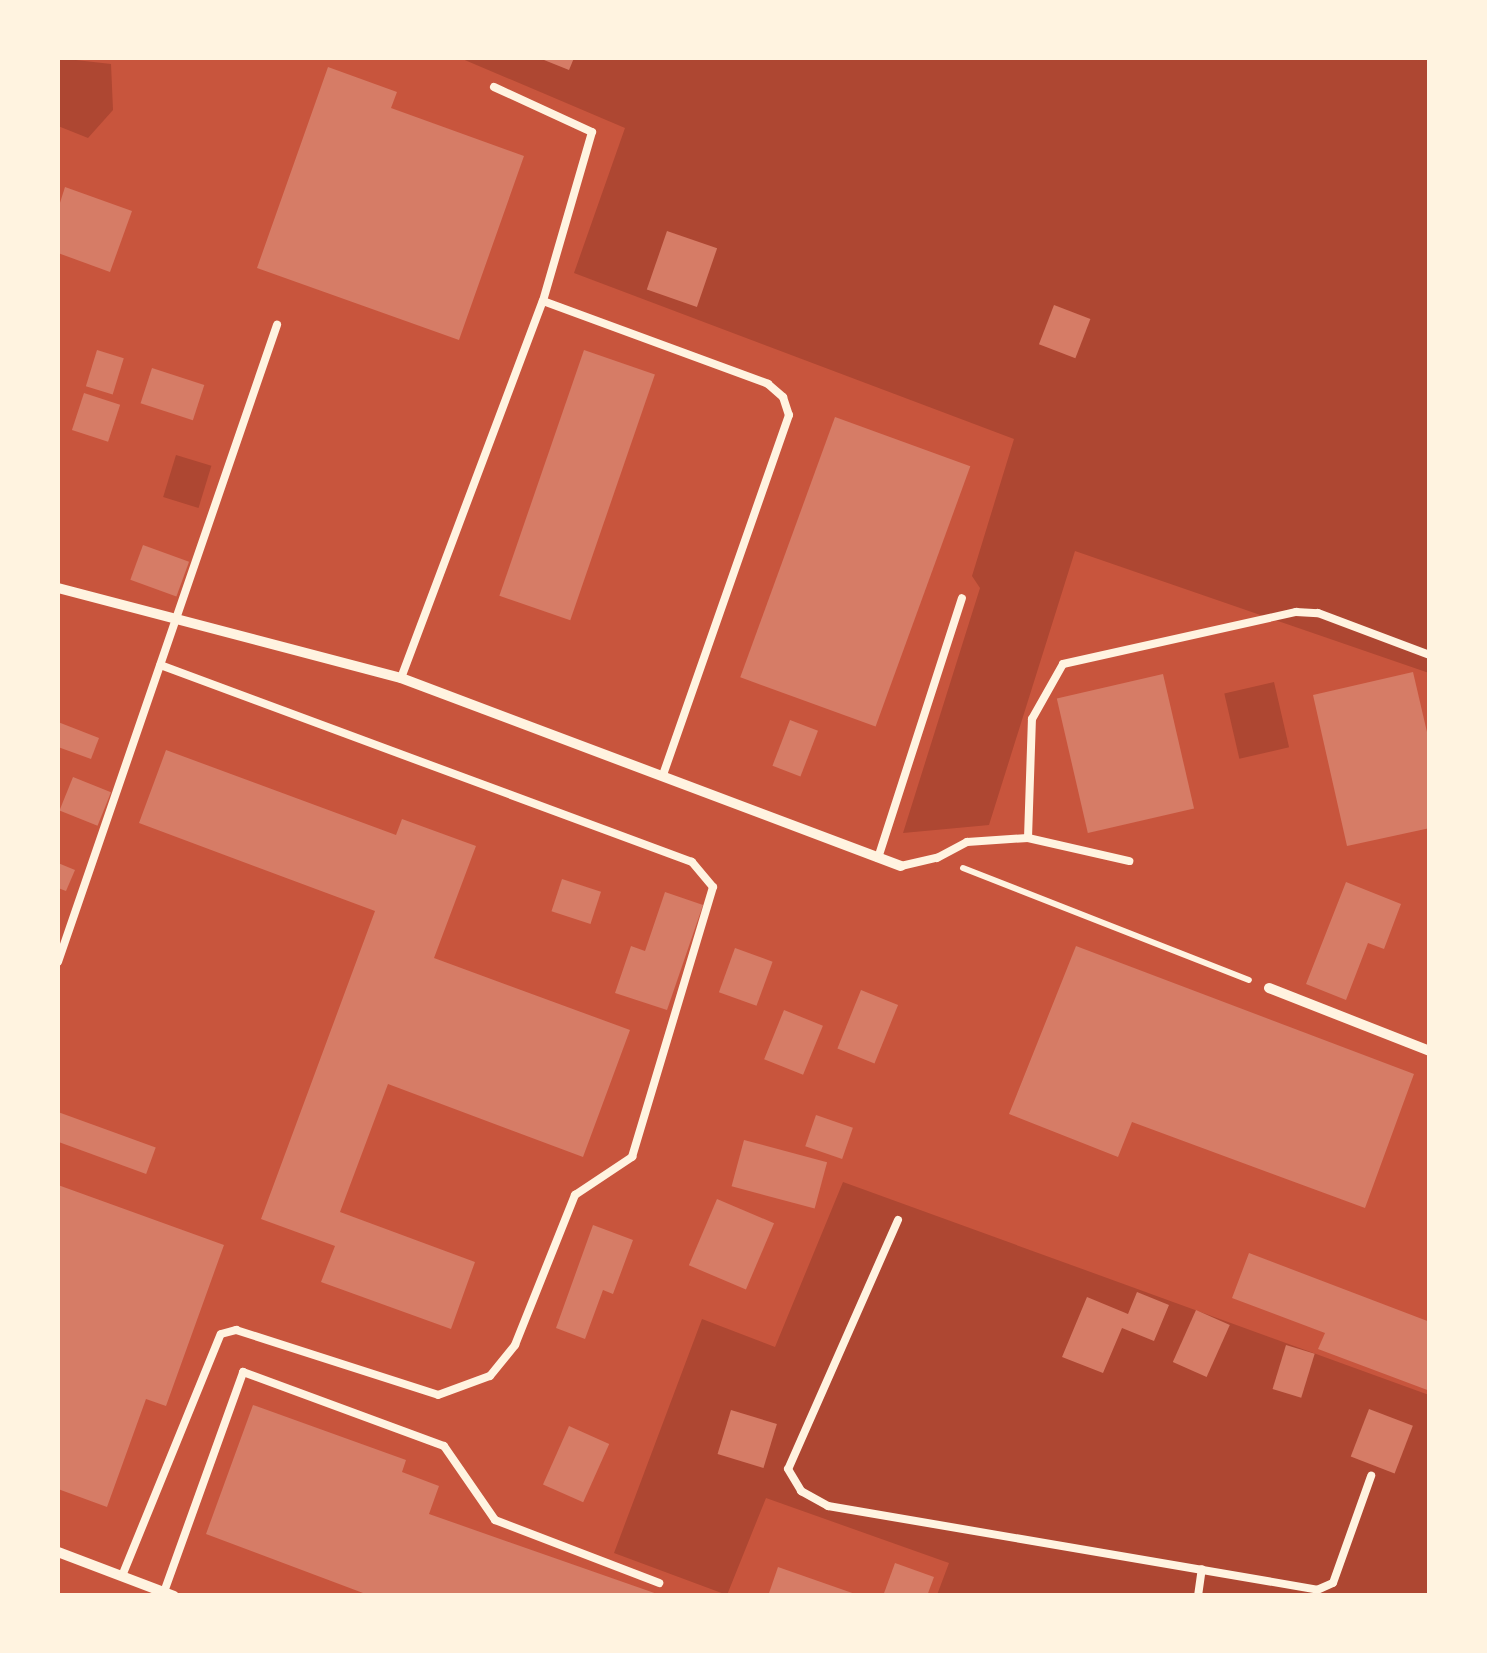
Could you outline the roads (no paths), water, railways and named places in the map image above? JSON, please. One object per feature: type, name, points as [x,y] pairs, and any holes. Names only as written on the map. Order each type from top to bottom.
[{"type":"street","points":[[58,588],[174,622],[401,678],[901,866]]},
{"type":"street","points":[[1269,988],[1430,1050]]},
{"type":"street","points":[[58,1552],[169,1594]]},
{"type":"lane","points":[[401,678],[543,301],[592,132],[494,87]]},
{"type":"lane","points":[[543,301],[768,384],[783,397],[788,415],[663,774]]},
{"type":"lane","points":[[58,962],[276,325]]},
{"type":"lane","points":[[878,858],[962,598]]},
{"type":"lane","points":[[1028,838],[1032,719],[1062,664],[1296,612],[1318,613],[1430,655]]},
{"type":"lane","points":[[122,1576],[221,1334],[236,1330],[438,1396],[490,1376],[515,1345],[574,1194],[632,1157],[713,887],[692,862],[160,666]]},
{"type":"lane","points":[[901,866],[936,858],[967,842],[1028,838],[1130,861]]},
{"type":"lane","points":[[898,1220],[788,1469],[801,1491],[828,1506],[1317,1590],[1333,1583],[1372,1476]]},
{"type":"lane","points":[[169,1594],[243,1372],[444,1446],[495,1520],[659,1583]]},
{"type":"lane","points":[[1198,1596],[1202,1569]]}]
